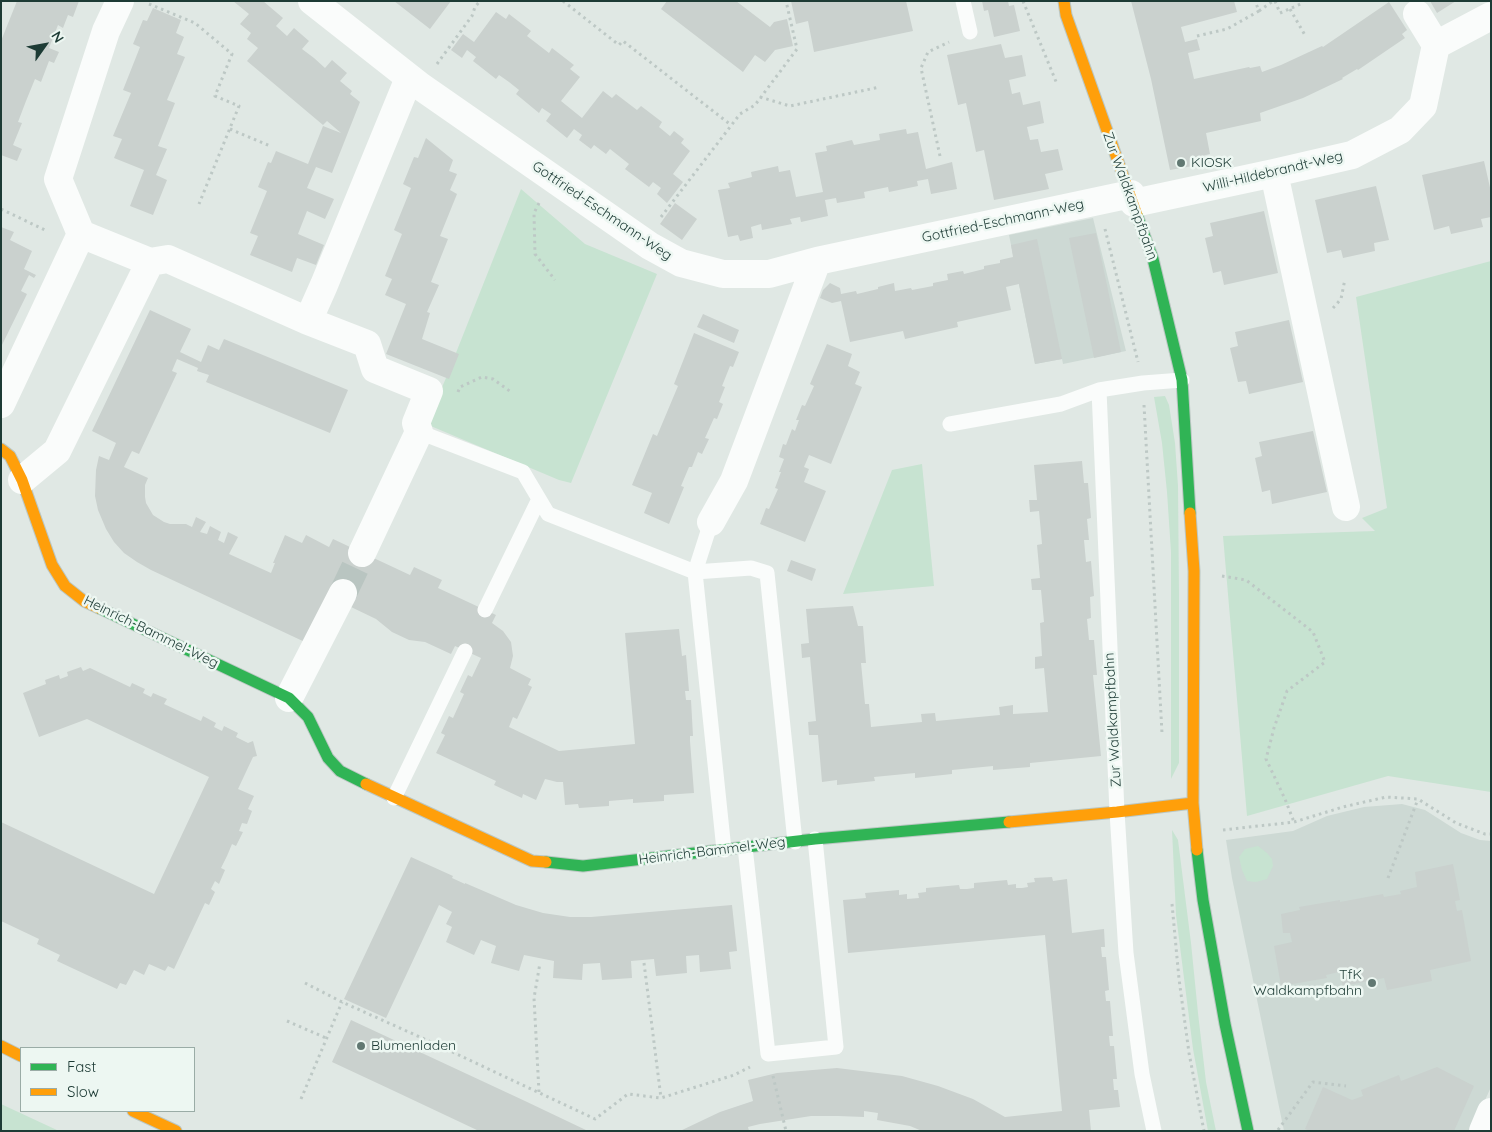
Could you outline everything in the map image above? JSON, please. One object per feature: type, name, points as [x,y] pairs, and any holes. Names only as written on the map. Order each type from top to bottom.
[{"type":"street","points":[[120,1],[106,31],[58,180],[81,234],[150,262],[168,259],[367,344],[375,369],[429,391],[416,423],[419,432],[362,552]]},
{"type":"street","name":"Gottfried-Eschmann-Weg","points":[[312,1],[414,82],[643,241],[681,263],[723,274],[769,274],[817,260],[1098,201],[1132,198]]},
{"type":"street","name":"Zur Waldkampfbahn","points":[[1054,1],[1066,15]]},
{"type":"street","name":"Zur Waldkampfbahn","points":[[1064,1],[1066,15],[1154,259],[1182,380],[1194,571],[1193,803],[1195,831],[1203,900],[1225,1024],[1248,1131]]},
{"type":"street","points":[[1417,14],[1436,45],[1491,16]]},
{"type":"street","name":"Willi-Hildebrandt-Weg","points":[[1132,198],[1274,173],[1352,155],[1400,130],[1423,106],[1436,45]]},
{"type":"street","points":[[308,320],[414,82]]},
{"type":"street","points":[[1274,173],[1346,507]]},
{"type":"street","points":[[1,404],[81,234]]},
{"type":"street","points":[[711,522],[734,481],[817,260]]},
{"type":"street","points":[[22,480],[57,451],[150,262]]},
{"type":"street","name":"Heinrich-Bammel-Weg","points":[[1,449],[10,456],[22,480],[52,565],[65,586],[84,601],[289,698],[308,717],[328,758],[340,771],[394,798],[532,861],[583,866],[816,839],[1117,812],[1193,803]]},
{"type":"street","points":[[289,698],[342,593]]},
{"type":"street","points":[[1,1046],[20,1056]]},
{"type":"street","points":[[135,1112],[176,1131]]},
{"type":"street","points":[[1483,1131],[1491,1112]]},
{"type":"lane","points":[[964,1],[970,32]]},
{"type":"lane","points":[[950,424],[1062,404],[1098,390],[1143,383],[1182,380]]},
{"type":"lane","name":"Zur Waldkampfbahn","points":[[1098,390],[1117,812],[1126,954],[1142,1074],[1154,1131]]},
{"type":"lane","points":[[419,432],[523,472],[548,514],[694,572],[751,568],[767,573],[795,842]]},
{"type":"lane","points":[[485,610],[539,499]]},
{"type":"lane","points":[[711,522],[694,572],[724,850]]},
{"type":"lane","points":[[394,798],[465,651]]},
{"type":"lane","points":[[745,847],[768,1058],[836,1048],[816,839]]},
{"type":"path","points":[[142,1],[195,23],[232,54],[215,96],[240,106],[199,204]]},
{"type":"path","points":[[414,82],[472,16],[475,7],[480,1]]},
{"type":"path","points":[[563,1],[619,45],[623,41],[731,126]]},
{"type":"path","points":[[643,241],[740,114],[755,105],[798,49],[786,1]]},
{"type":"path","points":[[1023,1],[1059,90]]},
{"type":"path","points":[[1255,1],[1259,11]]},
{"type":"path","points":[[1197,36],[1227,29],[1274,1],[1280,12],[1303,3]]},
{"type":"path","points":[[1290,8],[1306,37]]},
{"type":"path","points":[[940,156],[921,68],[928,52],[970,32]]},
{"type":"path","points":[[760,97],[790,106],[880,87]]},
{"type":"path","points":[[230,130],[270,146]]},
{"type":"path","points":[[550,177],[534,213],[535,254],[555,280]]},
{"type":"path","points":[[1098,201],[1143,383],[1162,737]]},
{"type":"path","points":[[1,210],[59,237],[81,234]]},
{"type":"path","points":[[457,394],[460,387],[482,377],[493,379],[511,392]]},
{"type":"path","points":[[1194,571],[1246,580],[1313,632],[1325,662],[1287,691],[1274,728],[1266,759],[1294,822]]},
{"type":"path","points":[[1195,831],[1294,822],[1343,807],[1386,797],[1418,799],[1456,823],[1485,834],[1491,834]]},
{"type":"path","points":[[1388,878],[1418,799]]},
{"type":"path","points":[[1171,895],[1178,979],[1189,1053],[1204,1131]]},
{"type":"path","points":[[538,1092],[534,998],[540,963]]},
{"type":"path","points":[[644,963],[661,1098]]},
{"type":"path","points":[[305,984],[595,1119],[628,1094],[661,1098],[734,1075],[768,1058],[786,1131]]},
{"type":"path","points":[[300,1099],[342,1002]]},
{"type":"path","points":[[287,1021],[326,1038]]},
{"type":"path","points":[[1278,1131],[1313,1082],[1346,1086]]},
{"type":"shaded area","points":[[1093,218],[1126,351],[1063,364],[1062,359],[1035,364],[1009,235]]},
{"type":"shaded area","name":"TfK Waldkampfbahn","points":[[1402,804],[1425,810],[1461,833],[1480,840],[1491,841],[1491,1087],[1471,1131],[1284,1131],[1232,878],[1226,840],[1293,831],[1327,816],[1364,807]]},
{"type":"green space","points":[[521,189],[585,244],[657,274],[571,483],[559,480],[426,424]]},
{"type":"green space","points":[[1491,261],[1491,792],[1388,776],[1247,816],[1223,536],[1375,531],[1362,518],[1387,508],[1356,297]]},
{"type":"green space","points":[[1165,396],[1169,405],[1175,443],[1178,486],[1179,763],[1171,779],[1171,552],[1162,443],[1154,397]]},
{"type":"green space","points":[[922,464],[934,586],[843,594],[892,470]]},
{"type":"green space","points":[[1172,830],[1178,840],[1206,1082],[1216,1131],[1208,1131],[1193,1049],[1176,915]]},
{"type":"green space","points":[[1258,846],[1272,859],[1273,866],[1267,879],[1256,882],[1247,881],[1239,857],[1245,849]]},
{"type":"green space","points":[[1,1104],[59,1131],[1,1131]]},
{"type":"building","points":[[17,1],[79,1],[73,17],[68,15],[63,28],[58,25],[49,48],[59,52],[54,63],[49,61],[41,82],[35,79],[26,101],[18,122],[22,123],[13,145],[22,149],[17,161],[1,155],[1,41]]},
{"type":"building","points":[[233,1],[263,1],[283,18],[276,26],[287,36],[294,28],[309,41],[302,49],[325,68],[332,60],[347,73],[340,81],[352,91],[350,94],[360,102],[332,173],[316,167],[307,188],[334,199],[325,219],[307,211],[298,234],[324,245],[316,265],[297,258],[292,272],[250,255],[258,236],[250,233],[267,191],[258,187],[268,162],[271,163],[276,151],[308,164],[323,126],[341,133],[327,121],[323,125],[247,61],[258,48],[247,39],[251,33],[240,24],[249,14]]},
{"type":"building","points":[[394,1],[451,1],[430,29]]},
{"type":"building","points":[[667,1],[736,1],[770,27],[774,22],[787,19],[793,46],[775,50],[765,62],[755,55],[743,72],[661,9]]},
{"type":"building","points":[[791,1],[906,1],[913,31],[814,52],[808,21],[796,24]]},
{"type":"building","points":[[982,1],[1008,1],[1009,6],[1014,5],[1020,31],[994,37],[988,10],[984,11]]},
{"type":"building","points":[[1131,1],[1234,1],[1237,12],[1181,27],[1185,42],[1197,39],[1200,50],[1188,53],[1194,79],[1249,67],[1260,66],[1262,72],[1281,65],[1323,47],[1389,2],[1407,30],[1402,34],[1405,38],[1343,79],[1303,98],[1260,113],[1261,121],[1206,133],[1210,154],[1202,156],[1204,164],[1170,170],[1151,79]]},
{"type":"building","points":[[1430,1],[1456,1],[1437,13]]},
{"type":"building","points":[[153,8],[181,20],[176,33],[184,37],[177,54],[185,57],[167,100],[175,103],[158,146],[167,149],[156,175],[167,180],[153,215],[130,206],[144,170],[114,158],[122,139],[113,136],[131,93],[123,90],[140,47],[133,44],[143,20],[147,21]]},
{"type":"building","points":[[496,12],[506,19],[509,14],[531,31],[527,36],[549,53],[552,48],[574,65],[570,69],[580,77],[561,101],[582,118],[603,91],[612,98],[616,94],[637,110],[641,106],[662,122],[659,127],[670,136],[674,131],[684,139],[681,143],[690,151],[673,174],[683,182],[667,203],[657,194],[661,188],[653,182],[649,187],[625,169],[629,164],[610,149],[606,154],[594,145],[591,149],[579,140],[582,135],[574,129],[567,138],[546,121],[551,114],[542,108],[539,113],[516,94],[519,90],[509,82],[499,75],[496,79],[473,61],[476,57],[467,50],[462,58],[451,50],[463,34],[474,42]]},
{"type":"building","points":[[1001,44],[1005,58],[1022,55],[1026,76],[1009,80],[1012,94],[1020,92],[1023,105],[1040,101],[1044,123],[1027,127],[1030,140],[1038,139],[1041,152],[1058,149],[1063,170],[1045,174],[1049,189],[994,200],[984,150],[976,152],[966,103],[958,105],[947,55]]},
{"type":"building","points":[[906,129],[907,134],[918,132],[926,169],[952,162],[957,189],[931,194],[928,179],[917,181],[918,186],[889,192],[888,187],[864,192],[865,198],[837,203],[836,198],[825,200],[828,216],[801,222],[800,217],[790,219],[792,224],[762,230],[761,224],[751,227],[753,238],[740,241],[738,235],[728,237],[718,190],[730,188],[728,183],[752,177],[751,172],[778,166],[779,172],[790,170],[796,197],[823,192],[815,153],[827,151],[826,146],[852,140],[854,145],[880,140],[879,134]]},
{"type":"building","points":[[426,138],[453,160],[449,171],[457,174],[450,190],[457,194],[440,236],[448,239],[431,282],[439,285],[427,312],[430,313],[422,339],[459,354],[449,379],[386,354],[406,304],[385,295],[392,279],[385,276],[402,234],[394,230],[411,188],[403,184],[414,157],[418,158]]},
{"type":"building","points":[[1484,161],[1491,192],[1491,217],[1481,219],[1483,227],[1451,234],[1449,226],[1434,230],[1422,175]]},
{"type":"building","points":[[1376,186],[1389,240],[1374,243],[1375,251],[1343,258],[1341,250],[1327,253],[1315,200]]},
{"type":"building","points":[[675,203],[697,219],[682,240],[660,224]]},
{"type":"building","points":[[1264,211],[1278,273],[1224,285],[1221,271],[1213,273],[1205,238],[1213,236],[1210,223]]},
{"type":"building","points":[[1,227],[14,232],[10,240],[32,251],[24,269],[36,275],[34,278],[29,275],[21,291],[27,294],[1,347]]},
{"type":"building","points":[[1096,233],[1121,352],[1094,358],[1069,238]]},
{"type":"building","points":[[1037,239],[1062,359],[1035,364],[1019,284],[1006,287],[1011,310],[957,322],[958,327],[905,339],[903,331],[850,342],[841,301],[832,303],[820,298],[823,290],[830,283],[840,288],[841,294],[856,291],[857,294],[894,283],[895,291],[933,286],[933,283],[948,280],[947,274],[963,271],[964,274],[984,269],[984,266],[1000,263],[1000,260],[1013,257],[1011,245]]},
{"type":"building","points":[[150,310],[191,329],[180,352],[201,362],[208,345],[219,350],[224,339],[348,390],[330,433],[206,382],[209,375],[197,371],[198,368],[177,359],[172,371],[177,373],[139,454],[132,451],[124,467],[148,478],[145,485],[145,497],[146,503],[153,515],[170,524],[186,524],[192,527],[196,517],[206,522],[200,532],[207,534],[210,526],[221,532],[218,540],[224,543],[228,532],[238,537],[229,554],[271,573],[275,563],[273,563],[285,535],[302,543],[306,535],[329,547],[333,539],[410,575],[414,567],[442,580],[438,588],[496,615],[492,623],[503,631],[511,642],[513,656],[510,668],[531,679],[528,685],[532,687],[517,719],[513,717],[509,727],[559,751],[635,744],[625,633],[679,629],[682,656],[686,655],[689,691],[685,691],[686,700],[691,700],[693,736],[690,736],[690,741],[694,793],[664,795],[664,801],[633,803],[633,799],[609,801],[609,806],[579,808],[578,804],[565,805],[563,782],[545,779],[536,800],[523,794],[522,798],[494,785],[496,781],[436,753],[445,735],[441,733],[449,716],[453,718],[464,694],[460,692],[468,675],[472,677],[481,658],[455,646],[451,654],[425,642],[409,640],[392,632],[376,619],[351,607],[307,643],[151,570],[124,553],[106,529],[98,510],[95,496],[96,470],[99,456],[109,460],[116,443],[92,431]]},
{"type":"building","points":[[703,314],[739,330],[734,343],[697,327]]},
{"type":"building","points":[[1289,320],[1303,382],[1249,394],[1246,381],[1238,382],[1230,348],[1238,346],[1235,332]]},
{"type":"building","points":[[694,333],[739,352],[733,367],[730,366],[722,386],[725,387],[719,402],[723,404],[717,419],[714,418],[705,438],[709,439],[702,454],[698,452],[692,467],[689,467],[681,486],[684,487],[669,524],[644,513],[652,493],[632,485],[653,434],[657,436],[678,386],[674,384]]},
{"type":"building","points":[[827,344],[852,354],[848,366],[860,372],[855,384],[862,387],[831,464],[809,455],[804,467],[809,469],[804,482],[826,491],[805,542],[760,524],[766,508],[769,509],[778,489],[775,488],[784,459],[779,457],[783,444],[786,445],[792,429],[795,431],[799,420],[796,420],[802,405],[805,406],[814,386],[810,384]]},
{"type":"building","points":[[1313,431],[1327,492],[1272,504],[1270,490],[1262,492],[1255,458],[1262,456],[1259,442]]},
{"type":"building","points":[[1082,461],[1084,483],[1088,483],[1091,518],[1087,519],[1089,540],[1084,540],[1086,562],[1091,561],[1094,596],[1090,597],[1091,618],[1087,619],[1089,640],[1094,640],[1097,675],[1093,675],[1101,756],[1030,763],[1030,767],[993,770],[993,766],[952,770],[952,774],[915,778],[915,773],[874,777],[875,781],[837,785],[837,780],[822,782],[818,735],[809,735],[808,722],[816,721],[810,657],[802,658],[801,644],[809,643],[806,609],[853,606],[858,626],[863,626],[866,663],[861,663],[865,704],[869,704],[871,727],[922,722],[921,714],[935,713],[936,721],[1000,715],[999,707],[1013,705],[1013,714],[1048,712],[1044,668],[1035,669],[1035,657],[1042,656],[1040,623],[1044,622],[1041,590],[1032,590],[1031,579],[1040,578],[1037,545],[1042,544],[1039,511],[1030,512],[1029,500],[1037,500],[1034,465]]},
{"type":"building","points":[[791,560],[816,569],[812,581],[787,571]]},
{"type":"building","points":[[81,667],[83,671],[90,668],[130,687],[132,683],[145,689],[143,693],[151,697],[153,693],[167,699],[164,704],[201,721],[203,716],[216,723],[214,727],[222,731],[224,726],[238,733],[236,737],[248,743],[253,741],[257,756],[253,757],[238,789],[254,796],[248,809],[252,811],[247,824],[242,823],[239,831],[243,832],[236,846],[232,844],[221,868],[225,870],[219,884],[215,881],[211,889],[215,892],[209,905],[205,903],[174,969],[168,966],[165,971],[149,964],[144,975],[134,970],[126,985],[120,983],[117,989],[57,961],[60,955],[37,944],[39,939],[1,921],[1,822],[154,894],[209,777],[87,719],[39,737],[23,693],[46,684],[45,680],[59,675],[60,679],[68,676],[67,672]]},
{"type":"building","points":[[411,857],[453,876],[452,878],[465,884],[516,905],[543,913],[570,917],[591,917],[732,905],[737,951],[729,952],[731,969],[700,972],[699,955],[686,956],[687,973],[656,976],[654,959],[631,961],[632,978],[602,980],[600,963],[583,964],[582,980],[553,978],[554,961],[524,955],[519,971],[491,963],[496,946],[481,940],[474,955],[446,942],[452,927],[446,924],[452,912],[439,905],[386,1018],[344,999]]},
{"type":"building","points":[[1453,864],[1460,900],[1455,901],[1457,911],[1462,910],[1471,961],[1430,970],[1432,981],[1387,990],[1384,978],[1343,986],[1339,972],[1326,975],[1327,978],[1281,986],[1274,946],[1292,942],[1290,933],[1283,933],[1281,914],[1300,910],[1299,907],[1340,900],[1340,902],[1383,894],[1384,897],[1401,894],[1400,891],[1417,887],[1415,872]]},
{"type":"building","points":[[1052,877],[1053,881],[1067,879],[1072,933],[1104,929],[1105,947],[1101,947],[1102,957],[1106,957],[1109,990],[1105,991],[1106,1001],[1110,1001],[1113,1036],[1109,1036],[1110,1046],[1114,1046],[1117,1079],[1113,1079],[1114,1090],[1118,1090],[1120,1107],[1089,1110],[1091,1131],[922,1131],[910,1126],[877,1120],[878,1113],[864,1111],[864,1117],[811,1116],[760,1124],[748,1127],[749,1131],[680,1131],[720,1112],[753,1101],[748,1080],[777,1073],[837,1068],[902,1076],[938,1086],[973,1099],[1005,1117],[1062,1111],[1045,935],[848,953],[843,900],[866,898],[865,893],[899,890],[899,895],[907,894],[907,899],[919,898],[918,893],[926,892],[926,888],[959,885],[960,889],[967,889],[974,888],[974,883],[1007,880],[1008,885],[1016,884],[1016,888],[1022,888],[1028,887],[1027,883],[1035,882],[1034,878]]},
{"type":"building","points":[[351,1020],[588,1131],[479,1131],[332,1062]]},
{"type":"building","points":[[1437,1067],[1474,1086],[1454,1131],[1310,1131],[1305,1129],[1323,1087],[1352,1100],[1363,1096],[1361,1090],[1399,1075],[1401,1081]]},
{"type":"tunnel","points":[[343,593],[362,553]]},
{"type":"traffic: fast","points":[[1137,215],[1153,259],[1182,380],[1190,513]]},
{"type":"traffic: fast","points":[[99,608],[289,698],[308,717],[328,758],[340,771],[366,784]]},
{"type":"traffic: fast","points":[[546,862],[583,866],[815,839],[1009,822]]},
{"type":"traffic: fast","points":[[1197,850],[1203,900],[1225,1024],[1248,1131]]},
{"type":"traffic: slow","points":[[1064,1],[1066,15],[1137,215]]},
{"type":"traffic: slow","points":[[1,449],[10,456],[22,480],[52,565],[65,586],[84,601],[99,608]]},
{"type":"traffic: slow","points":[[1190,513],[1194,571],[1193,803],[1197,850]]},
{"type":"traffic: slow","points":[[366,784],[532,861],[546,862]]},
{"type":"traffic: slow","points":[[1009,822],[1193,803]]},
{"type":"traffic: slow","points":[[1,1046],[20,1056]]},
{"type":"traffic: slow","points":[[135,1112],[176,1131]]},
{"type":"place","name":"KIOSK","points":[[1181,163]]},
{"type":"place","name":"TfK Waldkampfbahn","points":[[1372,983]]},
{"type":"place","name":"Blumenladen","points":[[361,1046]]}]
